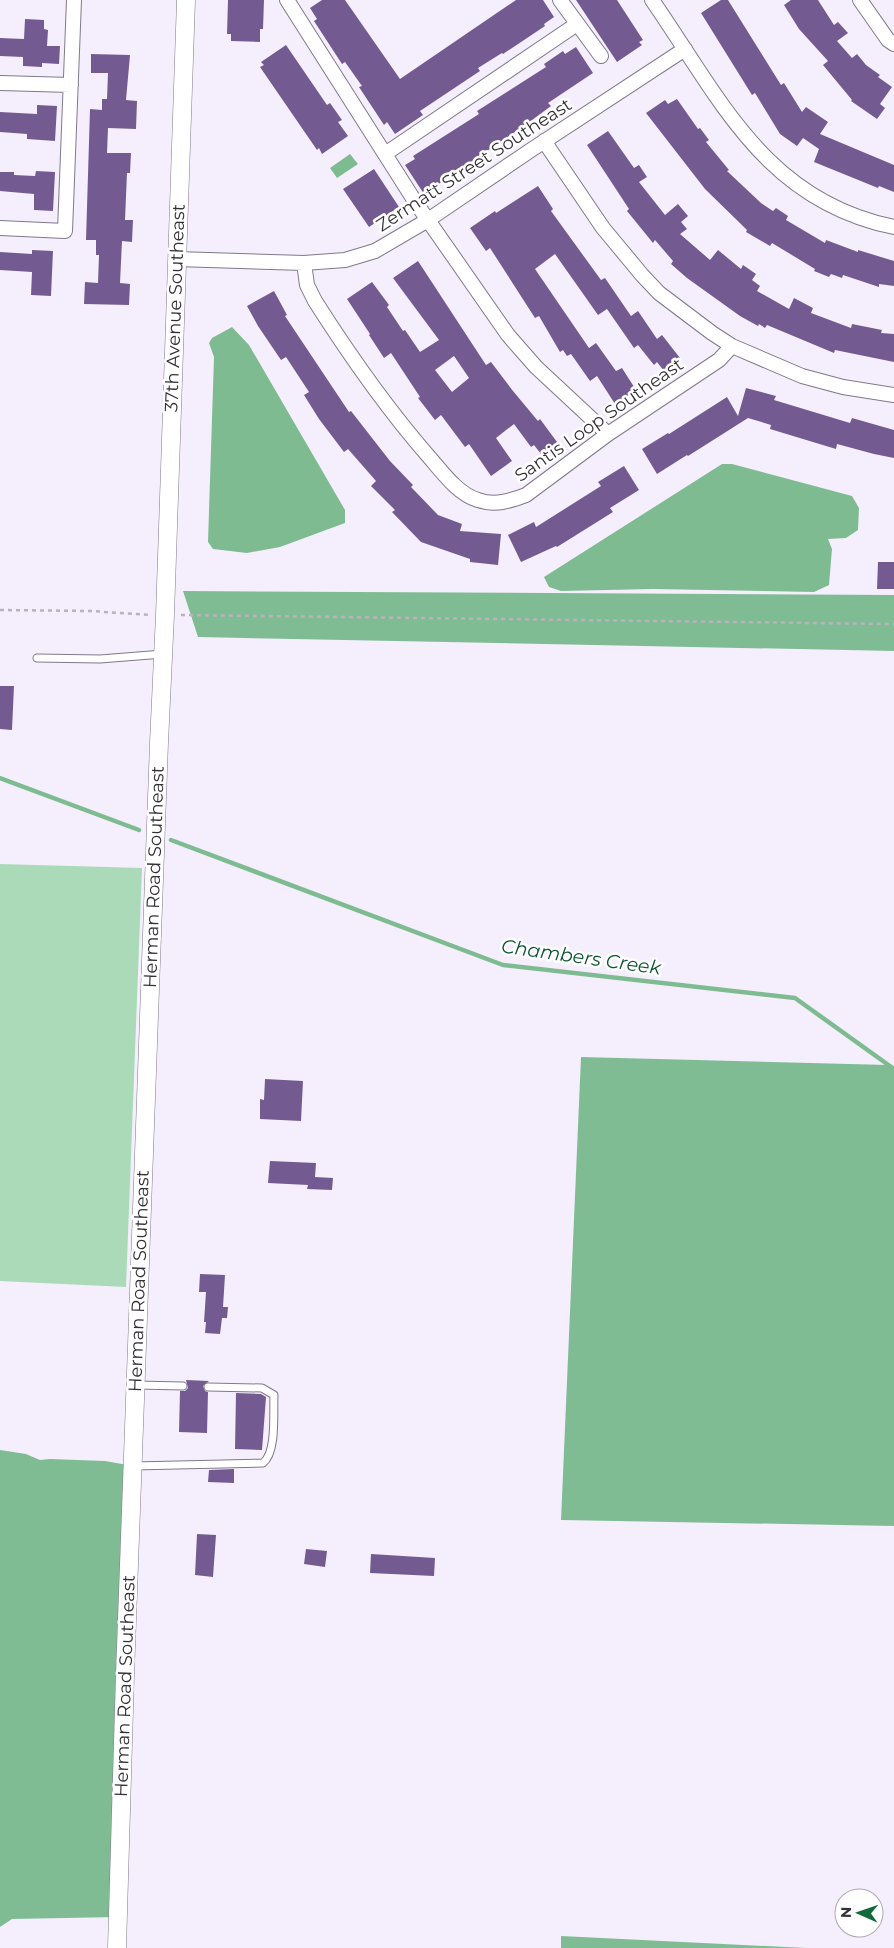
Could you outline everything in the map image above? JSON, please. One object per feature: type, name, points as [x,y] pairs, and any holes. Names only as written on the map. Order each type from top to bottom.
[{"type":"street","points":[[0,228],[65,231],[74,0]]},
{"type":"street","name":"37th Avenue Southeast","points":[[167,615],[176,259],[186,0]]},
{"type":"street","points":[[287,0],[418,206],[508,335],[536,368],[608,434]]},
{"type":"street","points":[[560,0],[600,56]]},
{"type":"street","points":[[652,0],[735,123],[775,169],[805,192],[836,208],[869,221],[894,227]]},
{"type":"street","points":[[860,0],[888,40],[894,44]]},
{"type":"street","points":[[385,154],[577,24]]},
{"type":"street","name":"Zermatt Street Southeast","points":[[176,259],[304,263],[346,260],[375,251],[428,220],[544,141],[686,49]]},
{"type":"street","points":[[0,83],[71,85]]},
{"type":"street","points":[[544,141],[603,228],[642,275],[678,308],[732,346],[802,376],[843,388],[894,395]]},
{"type":"street","name":"Santis Loop Southeast","points":[[304,263],[307,285],[315,301],[382,400],[443,474],[469,496],[486,502],[497,503],[526,495],[608,434],[719,360],[732,346]]},
{"type":"street","name":"Herman Road Southeast","points":[[118,1948],[133,1466],[163,654],[167,615]]},
{"type":"lane","points":[[37,658],[100,659],[163,654]]},
{"type":"lane","points":[[136,1385],[183,1386]]},
{"type":"lane","points":[[133,1466],[263,1463],[268,1459],[272,1446],[274,1395],[262,1388],[208,1386]]},
{"type":"path","points":[[0,610],[91,611],[167,615],[894,624]]},
{"type":"shaded area","points":[[350,154],[358,164],[337,178],[330,168]]},
{"type":"shaded area","points":[[232,327],[249,345],[345,510],[345,523],[280,547],[247,553],[213,549],[208,542],[214,357],[209,343],[212,338]]},
{"type":"shaded area","points":[[722,464],[732,464],[852,496],[859,508],[858,530],[846,538],[828,539],[832,549],[829,585],[814,592],[653,589],[561,591],[549,587],[544,577]]},
{"type":"shaded area","points":[[183,591],[894,595],[894,651],[198,637]]},
{"type":"shaded area","points":[[0,864],[142,868],[126,1287],[0,1281]]},
{"type":"shaded area","points":[[581,1057],[888,1065],[894,1069],[894,1526],[561,1520]]},
{"type":"shaded area","points":[[0,1450],[26,1454],[40,1460],[105,1461],[133,1466],[118,1917],[12,1919],[0,1927]]},
{"type":"shaded area","points":[[561,1936],[806,1948],[561,1948]]},
{"type":"building","points":[[228,0],[264,0],[263,29],[260,29],[260,42],[231,41],[231,34],[227,34]]},
{"type":"building","points":[[322,0],[345,0],[400,79],[516,0],[543,0],[554,17],[544,24],[545,26],[478,68],[480,71],[420,111],[423,115],[395,134],[387,122],[384,125],[359,87],[362,86],[345,62],[342,64],[314,21],[317,19],[310,8]]},
{"type":"building","points":[[576,0],[617,0],[643,40],[639,42],[642,45],[617,62]]},
{"type":"building","points":[[721,0],[728,0],[781,85],[784,83],[802,112],[806,107],[828,122],[820,134],[894,165],[894,192],[879,186],[878,188],[814,162],[819,149],[803,138],[797,146],[780,134],[755,93],[752,95],[701,13]]},
{"type":"building","points":[[791,0],[818,0],[834,25],[838,22],[848,33],[837,41],[852,58],[857,54],[866,65],[880,75],[878,77],[892,87],[880,104],[885,108],[877,119],[851,101],[823,65],[828,61],[799,29],[784,5]]},
{"type":"building","points":[[25,19],[44,20],[44,29],[48,30],[47,46],[60,46],[59,64],[42,63],[42,67],[23,66],[23,57],[0,56],[0,38],[24,39]]},
{"type":"building","points":[[286,45],[327,105],[330,103],[342,120],[338,122],[348,136],[322,154],[319,148],[317,150],[260,67],[264,65],[261,62]]},
{"type":"building","points":[[576,47],[593,73],[548,103],[551,106],[528,123],[424,194],[405,165],[415,159],[413,156],[479,114],[477,111],[546,67],[544,64],[563,51],[565,54]]},
{"type":"building","points":[[91,54],[130,55],[126,100],[137,101],[136,129],[108,128],[107,153],[131,153],[130,173],[127,173],[125,220],[133,220],[132,242],[122,241],[120,283],[130,284],[129,305],[84,304],[85,282],[98,283],[99,255],[96,255],[96,240],[86,240],[90,109],[102,110],[102,99],[107,99],[108,73],[91,73]]},
{"type":"building","points":[[677,99],[698,129],[700,128],[709,140],[706,142],[729,170],[727,171],[761,203],[773,211],[776,208],[788,216],[786,220],[825,243],[826,240],[858,252],[858,250],[894,261],[894,286],[879,284],[879,287],[843,275],[842,278],[831,274],[829,277],[814,271],[815,269],[772,243],[770,246],[746,232],[747,230],[705,189],[646,113],[665,100],[668,104]]},
{"type":"building","points":[[37,105],[57,106],[55,141],[27,139],[27,134],[0,132],[0,112],[37,114]]},
{"type":"building","points":[[608,131],[634,168],[639,165],[647,177],[639,182],[665,215],[678,204],[688,216],[681,222],[687,229],[680,234],[710,260],[718,250],[741,269],[743,265],[756,274],[752,280],[760,286],[757,291],[789,309],[794,298],[813,308],[811,313],[851,328],[852,324],[882,330],[881,333],[894,334],[894,362],[835,350],[834,353],[767,325],[765,328],[759,324],[758,326],[740,316],[687,278],[671,264],[673,261],[655,240],[653,243],[627,211],[629,209],[587,145]]},
{"type":"building","points":[[374,169],[399,207],[369,227],[343,189]]},
{"type":"building","points":[[36,171],[55,172],[53,211],[34,210],[34,194],[0,191],[0,172],[14,172],[14,175],[35,176]]},
{"type":"building","points":[[538,186],[553,209],[551,211],[601,280],[605,278],[631,316],[638,311],[657,339],[662,335],[680,358],[664,371],[657,362],[654,365],[638,345],[634,348],[607,309],[598,315],[555,254],[535,269],[589,348],[596,343],[616,371],[622,368],[636,390],[615,404],[597,376],[590,381],[571,354],[567,356],[563,350],[560,352],[539,316],[535,318],[490,248],[486,251],[470,228]]},
{"type":"building","points":[[32,250],[53,251],[51,296],[31,295],[32,272],[0,270],[0,252],[32,254]]},
{"type":"building","points":[[418,261],[486,365],[491,362],[538,421],[540,419],[557,442],[541,454],[534,445],[531,447],[514,424],[496,438],[512,461],[491,476],[469,444],[465,447],[441,415],[435,420],[418,398],[420,397],[391,353],[384,358],[347,299],[372,282],[389,305],[387,307],[403,331],[405,330],[420,352],[439,340],[393,278]],"holes":[[[454,356],[469,378],[452,392],[435,370]]]},
{"type":"building","points":[[274,291],[287,315],[285,316],[349,412],[351,411],[390,461],[413,485],[411,487],[438,515],[462,524],[460,531],[501,534],[498,565],[470,562],[470,559],[421,542],[392,512],[395,510],[371,486],[376,481],[348,449],[344,452],[319,419],[304,395],[309,392],[286,357],[281,360],[247,306]]},
{"type":"building","points":[[746,388],[776,396],[774,400],[850,423],[852,418],[894,430],[894,458],[837,444],[836,449],[770,429],[771,425],[748,418],[657,474],[642,449],[727,397],[738,416]]},
{"type":"building","points":[[624,466],[639,490],[610,508],[613,512],[557,547],[521,562],[508,535],[534,522],[536,527],[601,486],[598,482]]},
{"type":"building","points":[[878,562],[894,562],[894,589],[877,589]]},
{"type":"building","points":[[0,686],[14,686],[12,730],[0,729]]},
{"type":"building","points":[[265,1079],[303,1081],[301,1121],[260,1119],[260,1099],[264,1100]]},
{"type":"building","points":[[270,1161],[316,1163],[315,1177],[333,1178],[332,1190],[307,1189],[308,1185],[268,1183]]},
{"type":"building","points":[[200,1274],[225,1275],[223,1307],[228,1307],[227,1318],[222,1318],[220,1334],[205,1333],[206,1292],[199,1292]]},
{"type":"building","points":[[186,1380],[209,1381],[203,1386],[205,1391],[208,1392],[207,1433],[179,1432],[180,1391],[185,1391],[188,1388]]},
{"type":"building","points":[[236,1393],[261,1394],[266,1397],[262,1450],[235,1449]]},
{"type":"building","points":[[234,1469],[234,1483],[208,1482],[209,1470]]},
{"type":"building","points":[[197,1534],[216,1535],[213,1577],[195,1575]]},
{"type":"building","points":[[306,1549],[327,1551],[325,1567],[304,1564]]},
{"type":"building","points":[[371,1554],[435,1558],[434,1576],[370,1573]]},
{"type":"waterway","name":"Chambers Creek","points":[[0,778],[139,830]]},
{"type":"waterway","name":"Chambers Creek","points":[[171,840],[503,965],[795,998],[894,1069]]}]
